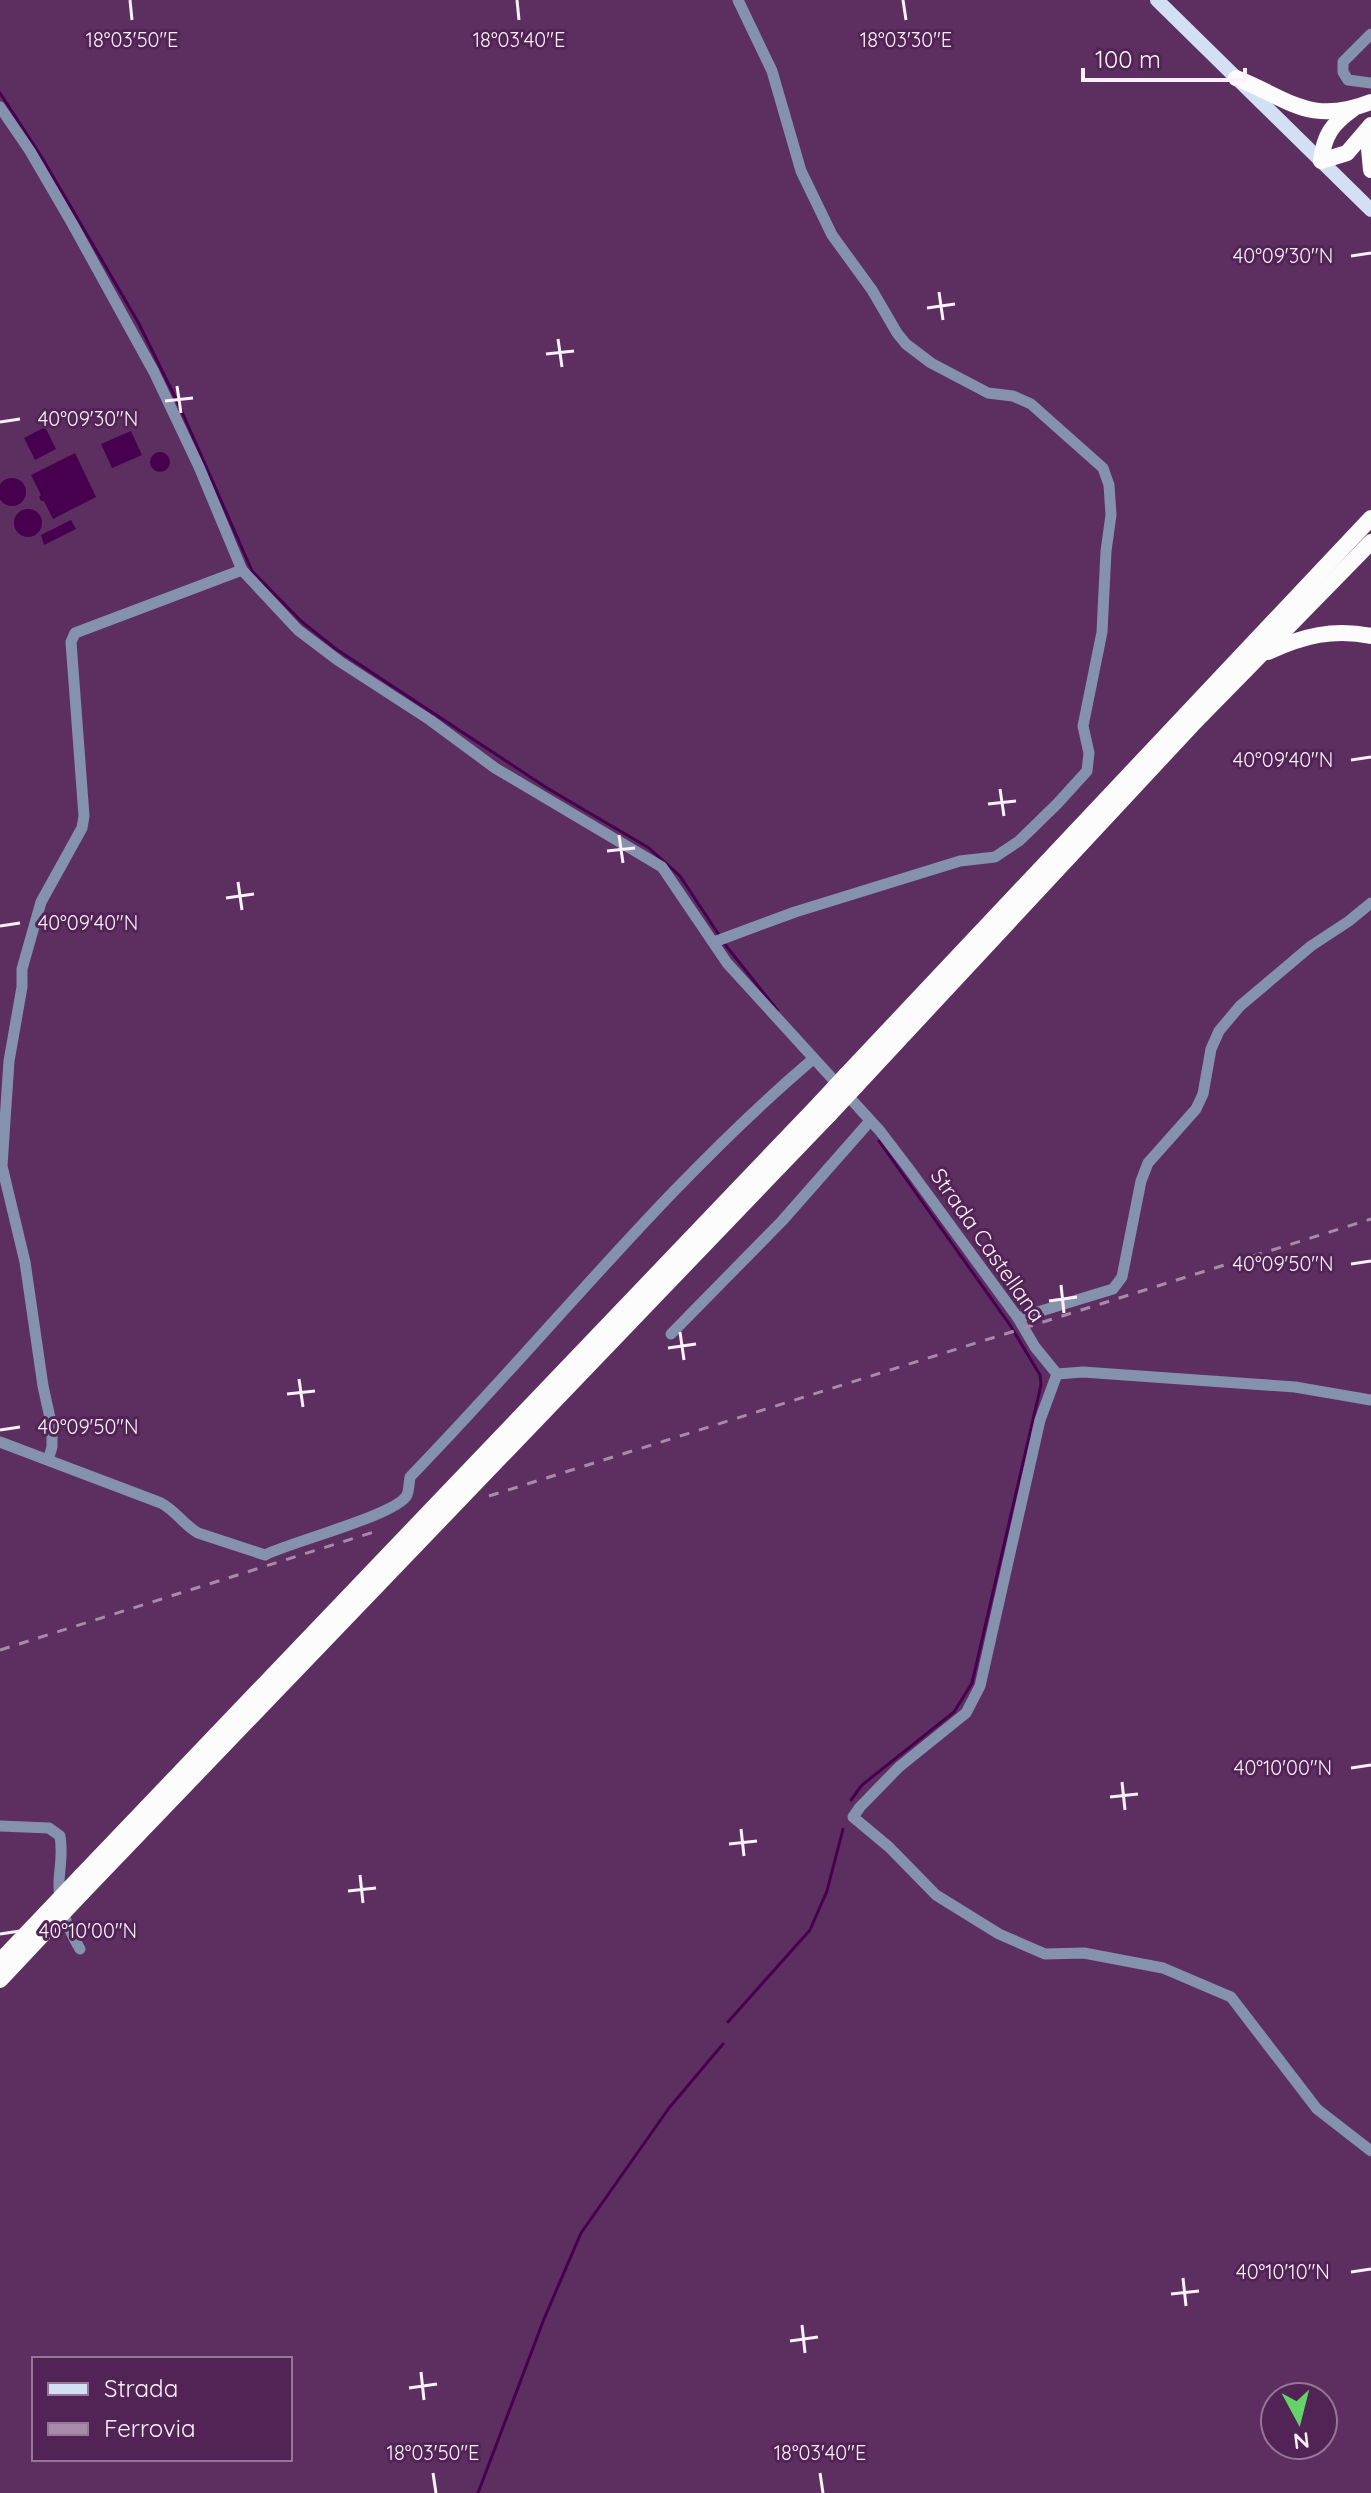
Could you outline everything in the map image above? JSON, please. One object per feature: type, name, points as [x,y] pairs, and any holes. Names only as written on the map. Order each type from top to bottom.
[{"type":"highway","points":[[1236,78],[1287,104],[1310,111],[1354,109]]},
{"type":"highway","points":[[1371,102],[1354,109],[1328,129],[1321,161],[1347,153],[1371,125]]},
{"type":"highway","points":[[1371,134],[1371,170]]},
{"type":"highway","points":[[0,1980],[46,1922],[824,1109],[1371,518]]},
{"type":"highway","points":[[851,1080],[1371,542]]},
{"type":"highway","points":[[1260,655],[1310,635],[1339,632],[1371,636]]},
{"type":"highway","points":[[0,1961],[46,1922]]},
{"type":"main road","points":[[1157,0],[1371,210]]},
{"type":"street","points":[[714,942],[727,935],[960,861],[995,857],[1019,841],[1057,804],[1087,771],[1089,753],[1083,726],[1102,632],[1111,515],[1109,485],[1103,468],[1031,404],[1013,396],[988,393],[931,363],[897,333],[857,267],[832,235],[813,197],[801,171],[772,71],[738,0]]},
{"type":"street","points":[[1371,34],[1343,62],[1343,72],[1348,80],[1371,83]]},
{"type":"street","points":[[0,107],[59,200],[154,372],[199,467],[242,570],[80,631],[72,637],[84,816],[82,828],[41,902],[22,969],[22,987],[9,1061],[2,1166],[25,1262],[52,1427],[52,1447],[48,1460]]},
{"type":"street","name":"Strada Castellana","points":[[242,570],[298,630],[339,661],[430,720],[495,768],[662,867],[727,963],[870,1121],[909,1169],[1057,1374]]},
{"type":"street","points":[[1018,1318],[1113,1289],[1122,1277],[1141,1181],[1148,1163],[1196,1109],[1203,1094],[1211,1049],[1219,1031],[1240,1006],[1311,946],[1371,903]]},
{"type":"street","points":[[0,1442],[161,1503],[174,1510],[189,1528],[198,1533],[265,1555],[393,1507],[407,1496],[410,1477],[624,1245],[703,1162],[812,1060]]},
{"type":"street","points":[[671,1334],[782,1221],[870,1121]]},
{"type":"street","points":[[1371,1400],[1267,1385],[1083,1372],[1057,1374],[1040,1420],[980,1686],[966,1713],[899,1767],[853,1817],[889,1847],[936,1895],[999,1934],[1045,1954],[1084,1953],[1163,1968],[1231,1997],[1317,2109],[1371,2151]]},
{"type":"street","points":[[0,1826],[49,1828],[60,1836],[63,1854],[58,1884],[67,1927],[80,1949]]},
{"type":"shaded area","points":[[45,427],[56,449],[35,460],[24,438]]},
{"type":"shaded area","points":[[131,431],[142,455],[112,468],[101,444]]},
{"type":"shaded area","points":[[160,452],[167,455],[170,462],[167,469],[160,472],[153,469],[150,462],[153,455]]},
{"type":"shaded area","points":[[75,453],[96,497],[53,519],[39,497],[41,495],[31,475]]},
{"type":"shaded area","points":[[7,479],[17,479],[25,487],[25,497],[17,505],[7,505],[-1,497],[-1,487]]},
{"type":"shaded area","points":[[28,509],[38,513],[42,523],[38,533],[28,537],[18,533],[14,523],[18,513]]},
{"type":"shaded area","points":[[71,520],[76,529],[44,545],[41,535]]},
{"type":"waterway","points":[[0,93],[41,156],[138,322],[179,405],[252,571],[301,621],[336,649],[547,788],[649,848],[680,876],[719,935]]},
{"type":"waterway","points":[[723,942],[778,1011]]},
{"type":"waterway","points":[[851,1800],[862,1785],[954,1712],[972,1683],[1041,1385],[1040,1375],[1010,1325],[879,1141]]},
{"type":"waterway","points":[[728,2022],[810,1930],[827,1891],[843,1829]]},
{"type":"waterway","points":[[478,2493],[544,2319],[581,2233],[669,2108],[723,2044]]},
{"type":"railway","points":[[489,1496],[1371,1219]]},
{"type":"railway","points":[[0,1650],[380,1530]]}]
